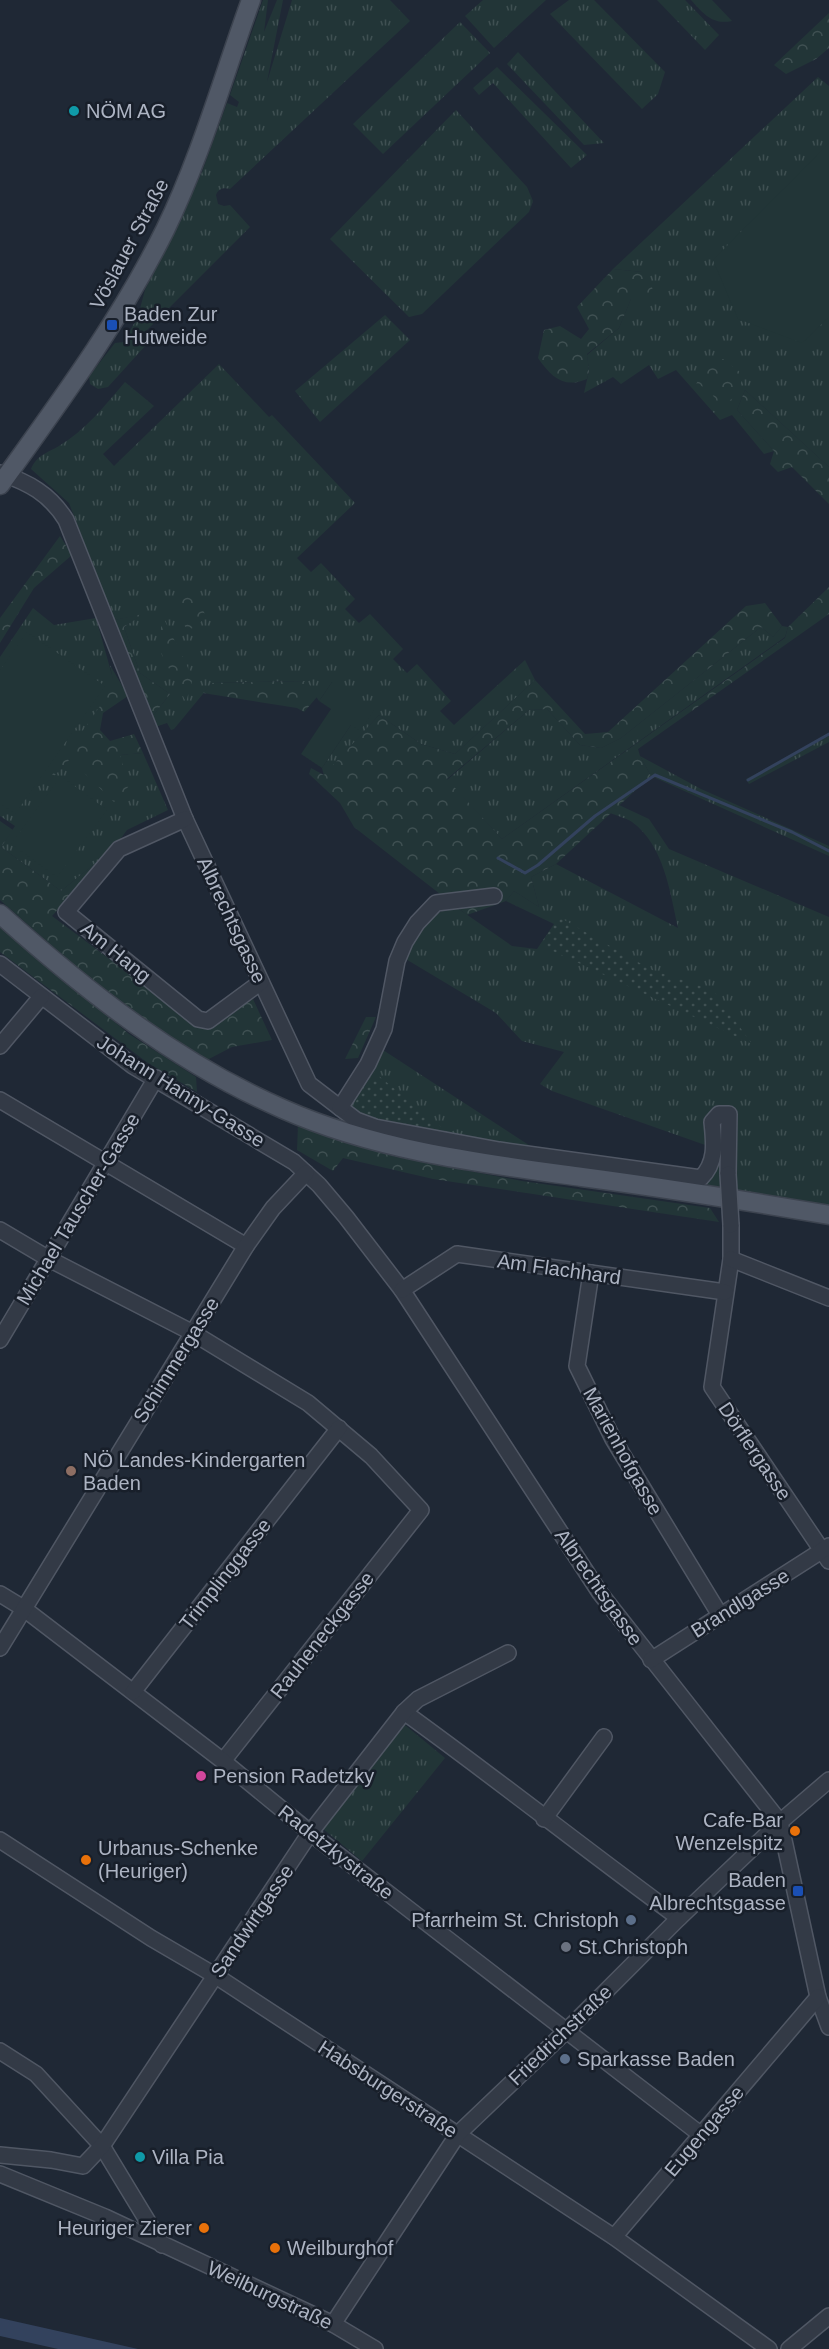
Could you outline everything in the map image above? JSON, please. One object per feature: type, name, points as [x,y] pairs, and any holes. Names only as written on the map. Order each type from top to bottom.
[{"type":"main road","name":"Vöslauer Straße","points":[[2,478],[90,359],[140,278],[166,229],[212,115],[251,0]]},
{"type":"main road","points":[[0,914],[110,1006],[173,1050],[256,1097],[319,1124],[382,1144],[453,1159],[829,1215]]},
{"type":"street","name":"Albrechtsgasse","points":[[2,478],[38,489],[57,505],[66,520],[185,819],[309,1084],[356,1120],[375,1127],[432,1138],[701,1178],[709,1169],[714,1149],[712,1122],[719,1114],[729,1114],[728,1174]]},
{"type":"street","name":"Am Hang","points":[[185,819],[119,849],[66,912],[198,1019],[208,1021],[261,982]]},
{"type":"street","points":[[340,1108],[368,1064],[384,1029],[397,961],[417,923],[436,903],[494,896]]},
{"type":"street","name":"Johann Hanny-Gasse","points":[[0,964],[133,1066],[294,1162],[306,1173]]},
{"type":"street","points":[[0,1046],[41,997]]},
{"type":"street","name":"Michael Tauscher-Gasse","points":[[0,1340],[156,1078]]},
{"type":"street","points":[[0,1100],[246,1246]]},
{"type":"street","name":"Albrechtsgasse","points":[[306,1173],[346,1217],[402,1290],[600,1593],[780,1822],[818,1997],[829,2027]]},
{"type":"street","name":"Schimmergasse","points":[[0,1648],[246,1246],[273,1208],[306,1173]]},
{"type":"street","name":"Dörflergasse","points":[[728,1174],[731,1259],[712,1388],[827,1552]]},
{"type":"street","points":[[0,1230],[49,1259],[193,1333],[308,1403],[339,1428]]},
{"type":"street","name":"Am Flachhard","points":[[402,1290],[457,1254],[725,1292]]},
{"type":"street","points":[[731,1259],[829,1298]]},
{"type":"street","name":"Marienhofgasse","points":[[591,1273],[577,1366],[613,1439],[720,1615]]},
{"type":"street","name":"Rauheneckgasse","points":[[223,1761],[421,1510],[371,1456],[339,1428]]},
{"type":"street","name":"Trimplinggasse","points":[[133,1692],[339,1428]]},
{"type":"street","name":"Brandlgasse","points":[[651,1660],[720,1615],[827,1552]]},
{"type":"street","name":"Radetzkystraße","points":[[0,1594],[23,1608],[223,1761],[310,1833],[700,2134]]},
{"type":"street","name":"Sandwirtgasse","points":[[102,2146],[310,1833],[404,1712],[418,1699],[508,1653]]},
{"type":"street","points":[[404,1712],[517,1794],[544,1819],[679,1918]]},
{"type":"street","points":[[544,1819],[604,1737]]},
{"type":"street","name":"Friedrichstraße","points":[[333,2324],[458,2134],[566,2031],[679,1918],[780,1822],[829,1780]]},
{"type":"street","name":"Habsburgerstraße","points":[[0,1840],[151,1938],[216,1976],[614,2237],[769,2349]]},
{"type":"street","name":"Eugengasse","points":[[614,2237],[818,1997]]},
{"type":"street","points":[[0,2051],[36,2074],[102,2146],[162,2245]]},
{"type":"street","points":[[0,2155],[83,2166],[102,2146]]},
{"type":"street","name":"Weilburgstraße","points":[[0,2174],[105,2217],[333,2324],[375,2349]]},
{"type":"street","points":[[789,2349],[829,2316]]},
{"type":"green space","points":[[263,0],[268,0],[264,32],[277,0],[283,0],[267,82],[292,0],[390,0],[410,21],[230,189],[223,188],[218,191],[216,195],[218,204],[230,205],[250,227],[139,338],[146,345],[108,387],[98,389],[90,384],[89,376],[115,343],[124,342],[138,316],[145,290],[202,172],[227,103],[237,107],[239,102],[230,95]]},
{"type":"green space","points":[[483,0],[546,0],[494,48],[465,16]]},
{"type":"green space","points":[[569,0],[594,0],[665,72],[658,94],[642,109],[550,14]]},
{"type":"green space","points":[[657,0],[685,0],[719,35],[705,50]]},
{"type":"green space","points":[[691,0],[712,0],[732,21],[714,20],[704,14]]},
{"type":"green space","points":[[829,13],[829,48],[816,59],[786,74],[774,65]]},
{"type":"green space","points":[[460,22],[490,53],[383,154],[353,124]]},
{"type":"green space","points":[[518,52],[604,143],[584,145],[507,64]]},
{"type":"green space","points":[[497,67],[587,155],[571,168],[493,83],[479,95],[473,88]]},
{"type":"green space","points":[[818,77],[829,86],[829,467],[745,390],[737,410],[774,451],[764,454],[732,415],[720,420],[676,370],[658,379],[649,365],[621,384],[613,377],[584,393],[589,371],[587,355],[619,328],[642,272],[613,269]]},
{"type":"green space","points":[[456,110],[527,187],[533,201],[529,212],[422,314],[409,317],[330,239]]},
{"type":"green space","points":[[829,143],[829,317],[802,343],[738,319],[713,260]]},
{"type":"green space","points":[[613,269],[642,272],[651,283],[654,295],[631,299],[619,328],[587,354],[589,371],[587,379],[579,382],[565,382],[553,376],[538,358],[544,330],[560,326],[581,339],[589,329],[577,307]]},
{"type":"green space","points":[[385,315],[410,340],[320,422],[295,391]]},
{"type":"green space","points":[[723,359],[744,375],[736,396],[720,407],[709,389],[696,384],[711,361]]},
{"type":"green space","points":[[219,364],[269,417],[272,415],[355,503],[297,558],[311,572],[321,563],[355,599],[345,609],[359,623],[370,614],[403,649],[393,659],[407,673],[417,664],[451,701],[440,711],[454,725],[525,660],[535,680],[455,754],[421,744],[379,715],[324,776],[322,768],[351,725],[332,682],[319,701],[306,681],[212,683],[174,729],[171,730],[167,723],[155,727],[152,717],[170,694],[140,673],[124,627],[141,615],[114,620],[69,503],[31,469],[39,457],[69,440],[86,425],[125,382],[154,406],[103,454],[114,466]]},
{"type":"green space","points":[[745,390],[829,467],[829,504],[792,467],[778,472],[770,464],[774,451],[737,410]]},
{"type":"green space","points":[[60,536],[72,555],[34,588],[0,643],[0,618]]},
{"type":"green space","points":[[829,587],[829,614],[638,749],[651,776],[556,864],[531,877],[539,907],[514,891],[506,901],[467,915],[354,827],[340,803],[309,774],[311,768],[324,775],[379,715],[421,744],[455,754],[535,680],[585,734],[608,732],[746,606],[765,603],[782,626],[773,637],[761,627],[621,738],[601,748],[580,745],[547,709],[529,710],[447,779],[502,839],[785,638],[788,627]]},
{"type":"green space","points":[[195,590],[206,617],[194,628],[186,629],[176,604],[183,591]]},
{"type":"green space","points":[[33,608],[54,625],[96,618],[115,686],[47,783],[70,759],[143,753],[168,810],[127,830],[113,849],[61,891],[1,847],[15,826],[0,816],[0,657]]},
{"type":"green space","points":[[161,613],[193,678],[186,702],[161,653]]},
{"type":"green space","points":[[143,614],[124,627],[140,673],[170,694],[152,717],[114,620]]},
{"type":"green space","points":[[782,626],[788,627],[785,637],[502,839],[447,780],[529,710],[547,709],[580,745],[601,748],[621,738],[761,627],[773,637]]},
{"type":"green space","points":[[27,632],[105,686],[15,814],[0,803],[0,670]]},
{"type":"green space","points":[[110,665],[128,696],[103,713],[100,730],[110,741],[134,734],[143,753],[120,755],[129,786],[114,802],[70,759],[43,788],[114,686]]},
{"type":"green space","points":[[307,681],[317,697],[304,712],[297,708],[203,693],[212,683]]},
{"type":"green space","points":[[332,682],[374,710],[360,731],[351,725],[322,768],[301,754],[331,709],[319,701]]},
{"type":"green space","points":[[829,736],[829,742],[749,784],[746,779]]},
{"type":"green space","points":[[640,756],[701,789],[829,846],[829,856],[651,776]]},
{"type":"green space","points":[[61,776],[107,810],[57,877],[11,844]]},
{"type":"green space","points":[[619,805],[649,819],[669,849],[829,917],[829,1209],[341,1124],[383,1050],[538,1151],[703,1171],[708,1146],[552,1091],[540,1084],[564,1052],[522,1041],[496,1013],[404,958],[424,921],[453,905],[512,946],[537,949],[554,924],[506,901],[514,891],[539,907],[531,877],[556,864],[678,928],[659,856],[652,843],[632,822],[610,813]]},
{"type":"green space","points":[[0,821],[13,830],[1,847],[61,891],[113,849],[52,916],[203,1029],[253,999],[272,1040],[232,1047],[205,1061],[154,1027],[76,967],[0,900]]},
{"type":"green space","points":[[559,917],[652,970],[713,990],[752,1044],[540,945]]},
{"type":"green space","points":[[0,926],[129,1034],[196,1077],[197,1092],[148,1063],[0,952]]},
{"type":"green space","points":[[366,1017],[376,1017],[358,1058],[345,1059]]},
{"type":"green space","points":[[374,1072],[456,1139],[359,1117],[353,1109]]},
{"type":"green space","points":[[298,1126],[396,1157],[522,1181],[710,1208],[719,1222],[433,1179],[343,1158],[333,1171],[297,1150]]},
{"type":"green space","points":[[405,1725],[445,1758],[362,1861],[322,1828]]},
{"type":"water","points":[[0,2318],[138,2349],[58,2349],[0,2336]]},
{"type":"waterway","points":[[748,780],[829,734]]},
{"type":"waterway","points":[[498,858],[525,873],[538,865],[595,816],[655,775],[792,832],[829,851]]},
{"type":"place","name":"NÖM AG","points":[[74,111]]},
{"type":"place","name":"Baden Zur Hutweide","points":[[112,325]]},
{"type":"place","name":"NÖ Landes-Kindergarten Baden","points":[[71,1471]]},
{"type":"place","name":"Pension Radetzky","points":[[201,1776]]},
{"type":"place","name":"Cafe-Bar Wenzelspitz","points":[[795,1831]]},
{"type":"place","name":"Urbanus-Schenke (Heuriger)","points":[[86,1860]]},
{"type":"place","name":"Baden Albrechtsgasse","points":[[798,1891]]},
{"type":"place","name":"Pfarrheim St. Christoph","points":[[631,1920]]},
{"type":"place","name":"St.Christoph","points":[[566,1947]]},
{"type":"place","name":"Sparkasse Baden","points":[[565,2059]]},
{"type":"place","name":"Villa Pia","points":[[140,2157]]},
{"type":"place","name":"Heuriger Zierer","points":[[204,2228]]},
{"type":"place","name":"Weilburghof","points":[[275,2248]]}]
